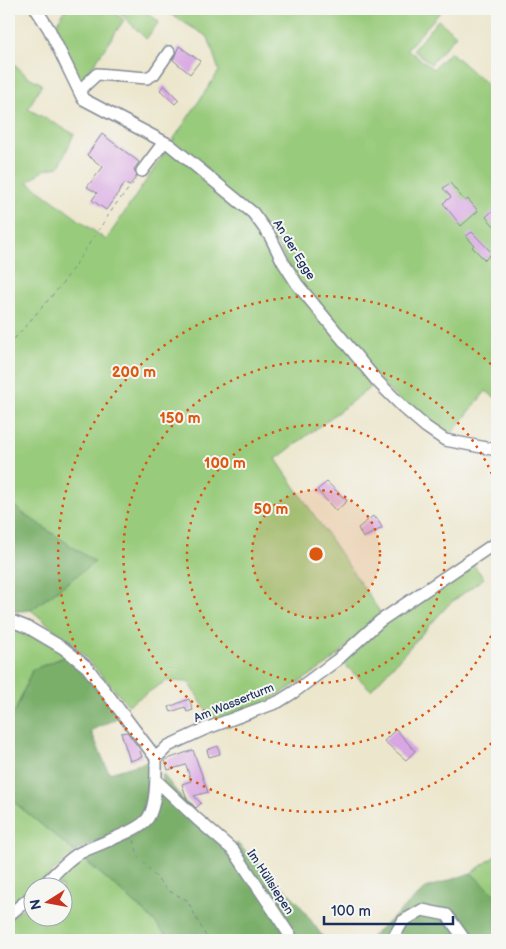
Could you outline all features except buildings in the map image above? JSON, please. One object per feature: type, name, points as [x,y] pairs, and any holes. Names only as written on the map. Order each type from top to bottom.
[{"type":"street","name":"An der Egge","points":[[36,9],[49,29],[84,99],[164,142],[253,213],[270,236],[297,284],[377,381],[404,408],[426,428],[445,440],[497,450]]},
{"type":"street","points":[[79,90],[97,74],[139,78],[151,77],[169,52]]},
{"type":"street","points":[[142,171],[164,142]]},
{"type":"street","name":"Am Wasserturm","points":[[156,758],[168,746],[205,729],[278,702],[337,660],[380,622],[497,542]]},
{"type":"street","points":[[9,620],[28,628],[63,648],[87,667],[156,758],[156,780],[148,818],[136,829],[100,842],[74,856],[53,876]]},
{"type":"street","name":"Im Hüllsiepen","points":[[156,780],[234,851],[293,940]]},
{"type":"street","points":[[9,916],[22,905]]},
{"type":"street","points":[[392,940],[403,921],[422,910],[447,915],[465,940]]},
{"type":"path","points":[[9,345],[63,282],[116,204],[142,171]]},
{"type":"path","points":[[136,829],[134,838],[138,856],[167,890],[187,900],[208,940]]},
{"type":"green space","points":[[65,9],[118,9],[115,13],[124,20],[79,86],[56,34],[57,24]]},
{"type":"green space","points":[[125,9],[144,9],[159,22],[146,39],[121,14]]},
{"type":"green space","points":[[162,9],[443,9],[407,49],[433,69],[450,52],[497,93],[497,399],[486,391],[444,443],[379,381],[298,282],[273,238],[171,143],[219,71],[208,37]]},
{"type":"green space","points":[[438,20],[456,35],[431,64],[413,50]]},
{"type":"green space","points":[[9,59],[27,76],[42,84],[28,109],[74,134],[59,167],[44,170],[28,182],[106,240],[168,148],[243,208],[375,384],[276,459],[382,615],[328,664],[261,706],[213,722],[189,682],[166,681],[128,705],[79,650],[31,610],[94,562],[24,514],[9,501]]},
{"type":"green space","points":[[9,501],[24,514],[95,562],[31,610],[9,612]]},
{"type":"green space","points":[[472,563],[484,578],[449,604],[371,690],[341,661],[381,625]]},
{"type":"green space","points":[[9,623],[69,655],[32,670],[15,712],[9,711]]},
{"type":"green space","points":[[69,655],[123,715],[91,731],[109,773],[151,761],[149,800],[138,818],[118,832],[75,852],[9,798],[9,711],[15,712],[32,670]]},
{"type":"green space","points":[[163,774],[182,799],[232,849],[237,843],[297,901],[325,940],[171,940],[144,911],[80,856],[138,833],[158,800]]},
{"type":"green space","points":[[9,798],[75,852],[48,876],[22,876],[22,899],[9,910]]},
{"type":"green space","points":[[497,855],[497,897],[471,873]]},
{"type":"green space","points":[[80,856],[144,911],[171,940],[9,940],[9,920],[22,909],[22,926],[72,926],[72,876],[58,876]]},
{"type":"green space","points":[[471,873],[497,896],[497,940],[368,940],[426,888]]}]
